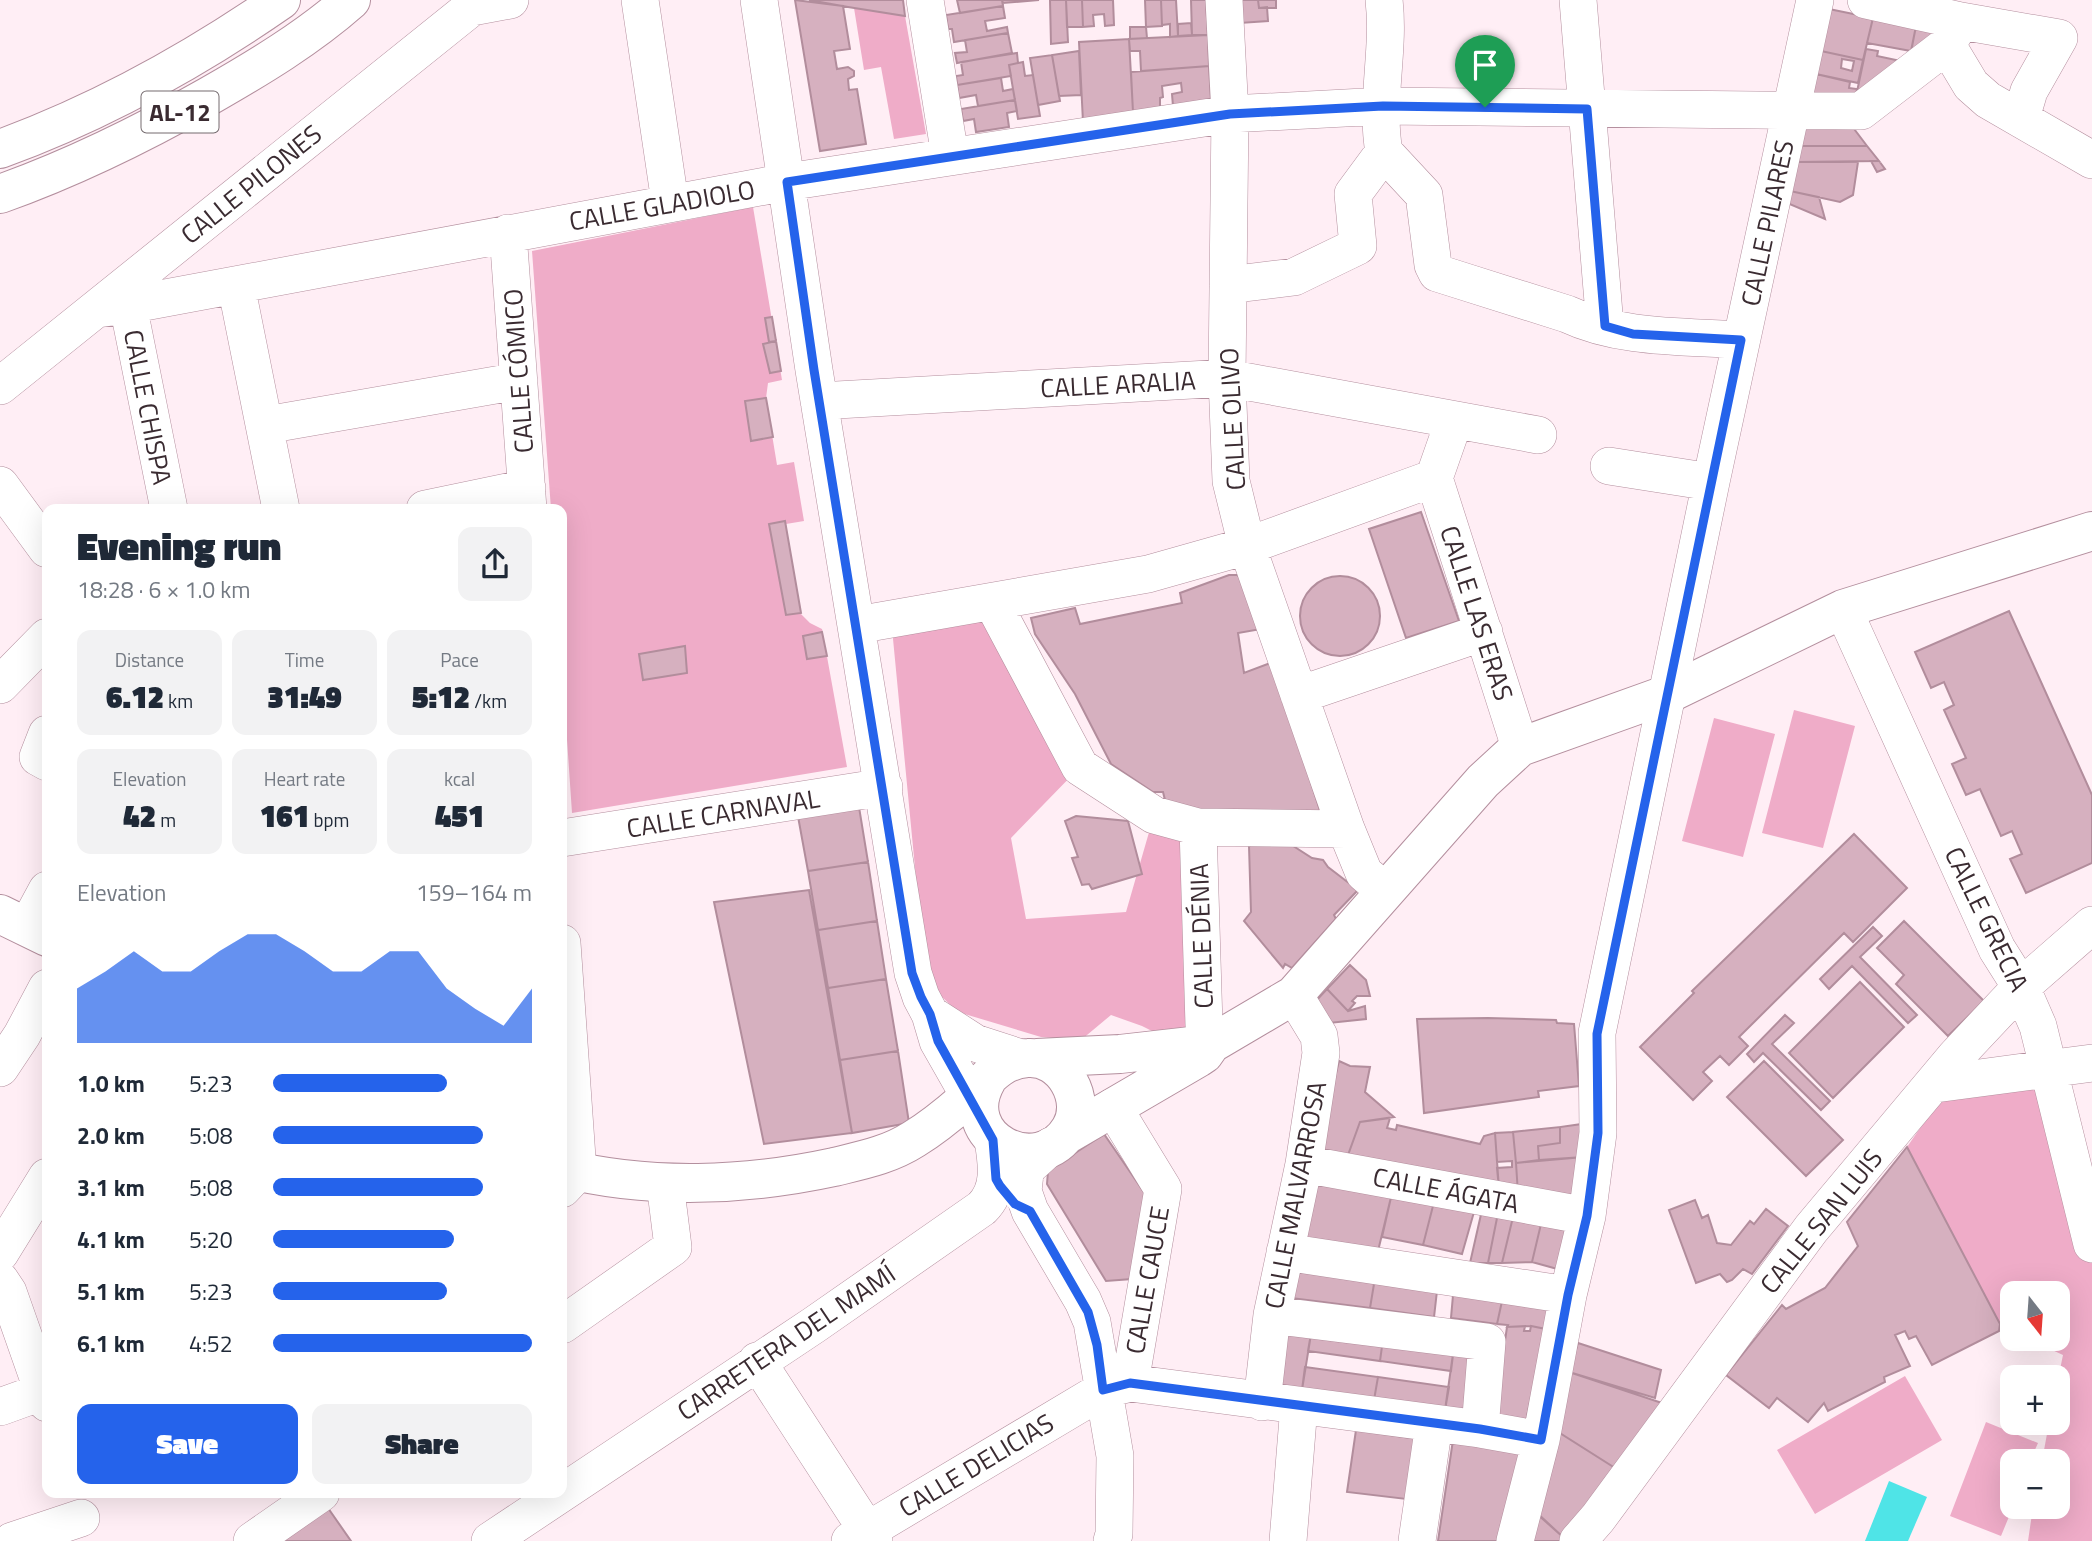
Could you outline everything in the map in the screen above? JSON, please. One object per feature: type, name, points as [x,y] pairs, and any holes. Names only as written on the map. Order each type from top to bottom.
[{"type":"main road","name":"AL-12","points":[[0,149],[116,100],[219,42],[281,0]]},
{"type":"main road","name":"AL-12","points":[[0,194],[39,180],[122,143],[176,115],[256,69],[351,0]]},
{"type":"main road","points":[[984,1113],[1003,1147],[1020,1152],[1040,1150],[1198,1058],[1211,1044],[1294,995],[1483,780],[1520,747],[1668,694],[1843,609],[2092,531]]},
{"type":"main road","points":[[567,1177],[665,1183],[766,1179],[904,1153],[954,1136],[984,1113],[1001,1066],[1029,1058],[1107,1055],[1211,1044]]},
{"type":"main road","points":[[1029,1058],[1056,1066],[1073,1091],[1075,1117],[1058,1141]]},
{"type":"main road","points":[[881,1156],[926,1131],[984,1113]]},
{"type":"street","name":"CALLE PILONES","points":[[0,386],[112,307],[472,7],[510,0]]},
{"type":"street","points":[[639,0],[670,202]]},
{"type":"street","name":"CALLE OLIVO","points":[[1224,0],[1230,114],[1227,378],[1231,481],[1247,547],[1346,829],[1364,873],[1385,891]]},
{"type":"street","points":[[1228,285],[1294,277],[1358,246],[1353,194],[1384,152],[1387,19],[1384,0]]},
{"type":"street","points":[[1578,0],[1605,326]]},
{"type":"street","name":"CALLE PILARES","points":[[1516,1541],[1541,1440],[1568,1295],[1587,1216],[1598,1133],[1597,1034],[1711,482],[1815,0]]},
{"type":"street","points":[[1866,0],[1954,33],[2059,38],[2029,91],[2021,118]]},
{"type":"street","points":[[760,1],[819,401],[884,787],[912,973],[933,1023],[984,1113],[996,1179],[1007,1198],[1022,1209],[1030,1211]]},
{"type":"street","points":[[925,1],[950,156]]},
{"type":"street","name":"CALLE GLADIOLO","points":[[112,307],[670,202],[1230,114],[1383,106],[1861,111],[1954,33]]},
{"type":"street","points":[[1954,33],[1970,85],[1988,100],[2092,160]]},
{"type":"street","points":[[1384,152],[1424,195],[1433,265],[1437,272],[1587,323],[1633,334],[1741,340]]},
{"type":"street","name":"CALLE CÓMICO","points":[[508,233],[528,498]]},
{"type":"street","points":[[236,285],[280,504]]},
{"type":"street","name":"CALLE CHISPA","points":[[112,307],[168,504]]},
{"type":"street","name":"CALLE ARALIA","points":[[819,401],[1227,378],[1538,435]]},
{"type":"street","points":[[266,425],[519,381]]},
{"type":"street","points":[[857,625],[1148,575],[1247,547],[1434,478],[1454,421]]},
{"type":"street","points":[[1609,466],[1711,482]]},
{"type":"street","name":"CALLE LAS ERAS","points":[[1434,478],[1520,747]]},
{"type":"street","points":[[0,485],[42,542]]},
{"type":"street","points":[[475,504],[528,498]]},
{"type":"street","points":[[993,603],[1080,767],[1154,815],[1198,827],[1346,829]]},
{"type":"street","name":"CALLE GRECIA","points":[[1843,609],[1997,950],[2021,987],[2038,1026],[2092,1244]]},
{"type":"street","points":[[1299,695],[1484,632]]},
{"type":"street","points":[[0,685],[42,642]]},
{"type":"street","name":"CALLE CARNAVAL","points":[[567,837],[884,787]]},
{"type":"street","name":"CALLE DÉNIA","points":[[1198,827],[1204,1025],[1211,1044]]},
{"type":"street","points":[[25,926],[42,898]]},
{"type":"street","name":"CALLE SAN LUIS","points":[[1578,1541],[1598,1518],[1811,1229],[1956,1056],[2021,987],[2092,925]]},
{"type":"street","points":[[0,1068],[11,1029],[42,994]]},
{"type":"street","name":"CALLE MALVARROSA","points":[[1262,1402],[1272,1315],[1304,1164],[1321,1053],[1319,1036],[1294,995]]},
{"type":"street","points":[[933,1023],[975,1043],[1029,1058]]},
{"type":"street","points":[[926,1131],[936,1102],[933,1023]]},
{"type":"street","points":[[1935,1084],[2092,1063]]},
{"type":"street","name":"CALLE CAUCE","points":[[1113,1107],[1163,1189],[1116,1387]]},
{"type":"street","points":[[1058,1141],[1032,1162],[1025,1173],[1023,1191],[1030,1211],[1088,1312],[1097,1345],[1116,1387],[1113,1538]]},
{"type":"street","name":"CALLE ÁGATA","points":[[1304,1164],[1587,1216]]},
{"type":"street","name":"CARRETERA DEL MAMÍ","points":[[567,1489],[814,1325],[982,1208],[991,1199],[996,1179]]},
{"type":"street","points":[[567,1321],[673,1247],[665,1183]]},
{"type":"street","points":[[0,1253],[42,1185]]},
{"type":"street","points":[[1285,1252],[1568,1295]]},
{"type":"street","points":[[0,1280],[8,1293],[42,1384]]},
{"type":"street","points":[[1272,1315],[1487,1342],[1480,1429]]},
{"type":"street","points":[[757,1362],[863,1538]]},
{"type":"street","points":[[1116,1387],[1299,1406],[1480,1429],[1541,1440]]},
{"type":"street","name":"CALLE DELICIAS","points":[[863,1538],[1116,1387]]},
{"type":"street","points":[[0,1407],[42,1396]]},
{"type":"street","points":[[1288,1541],[1299,1406]]},
{"type":"street","points":[[1417,1541],[1434,1424]]},
{"type":"street","points":[[252,1541],[314,1498]]},
{"type":"street","name":"CARRETERA DEL MAMÍ","points":[[490,1541],[554,1498]]},
{"type":"street","points":[[12,1541],[82,1517]]},
{"type":"shaded area","points":[[854,8],[905,16],[926,134],[894,139],[881,67],[864,70]]},
{"type":"shaded area","points":[[753,207],[782,380],[768,383],[766,398],[777,465],[794,462],[804,521],[786,524],[800,613],[810,623],[822,629],[847,767],[572,813],[567,740],[567,504],[551,504],[532,251]]},
{"type":"shaded area","points":[[993,603],[1080,767],[1011,838],[1026,919],[1126,912],[1154,815],[1198,827],[1204,1025],[1170,1040],[1111,1015],[1081,1040],[1041,1037],[958,1012],[926,982],[891,618]]},
{"type":"shaded area","points":[[1794,710],[1855,726],[1823,848],[1762,833]]},
{"type":"shaded area","points":[[1714,718],[1775,734],[1743,857],[1682,841]]},
{"type":"shaded area","points":[[2036,1085],[2092,1240],[2092,1541],[2028,1541],[2031,1519],[2070,1519],[2070,1449],[2044,1449],[2047,1435],[2070,1435],[2070,1365],[2061,1365],[2063,1355],[2054,1351],[2070,1351],[2070,1281],[2000,1281],[2000,1324],[1907,1147],[1941,1098]]},
{"type":"shaded area","points":[[1905,1376],[1942,1440],[1815,1514],[1777,1450]]},
{"type":"shaded area","points":[[1986,1422],[2000,1428],[2000,1435],[2018,1435],[2038,1443],[2035,1449],[2000,1449],[2000,1519],[2008,1519],[2001,1536],[1950,1516]]},
{"type":"water","points":[[1889,1481],[1927,1497],[1908,1541],[1865,1541]]},
{"type":"building","points":[[795,0],[843,6],[850,49],[834,51],[837,69],[848,67],[854,71],[854,76],[848,79],[849,90],[857,89],[866,144],[820,151]]},
{"type":"building","points":[[809,0],[903,0],[905,16],[848,7]]},
{"type":"building","points":[[957,0],[1002,0],[1003,6],[960,13]]},
{"type":"building","points":[[1002,0],[1039,0],[1003,3]]},
{"type":"building","points":[[1050,0],[1066,0],[1068,42],[1051,44]]},
{"type":"building","points":[[1066,0],[1082,0],[1083,27],[1067,27]]},
{"type":"building","points":[[1082,0],[1113,0],[1114,25],[1105,26],[1104,14],[1093,15],[1094,26],[1083,27]]},
{"type":"building","points":[[1145,0],[1161,0],[1162,26],[1146,27]]},
{"type":"building","points":[[1161,0],[1176,0],[1178,36],[1170,37],[1170,24],[1162,25]]},
{"type":"building","points":[[1191,0],[1206,0],[1208,35],[1192,35]]},
{"type":"building","points":[[1239,0],[1258,0],[1259,8],[1267,7],[1268,21],[1240,23]]},
{"type":"building","points":[[1258,0],[1276,0],[1276,8],[1259,8]]},
{"type":"building","points":[[1003,6],[1005,18],[985,21],[987,31],[1007,27],[1008,33],[954,42],[946,15]]},
{"type":"building","points":[[1829,9],[1873,18],[1863,60],[1821,51]]},
{"type":"building","points":[[1873,18],[1916,26],[1911,51],[1867,43]]},
{"type":"building","points":[[1191,23],[1192,35],[1178,36],[1178,24]]},
{"type":"building","points":[[1916,26],[1940,31],[1910,57]]},
{"type":"building","points":[[1130,27],[1146,27],[1147,38],[1130,39]]},
{"type":"building","points":[[1008,33],[1012,53],[957,63],[955,53],[967,52],[965,40]]},
{"type":"building","points":[[1208,35],[1209,66],[1141,71],[1140,51],[1130,51],[1129,39]]},
{"type":"building","points":[[1129,39],[1133,112],[1083,122],[1079,42]]},
{"type":"building","points":[[1866,49],[1878,51],[1877,56],[1910,63],[1855,101]]},
{"type":"building","points":[[1079,51],[1081,95],[1059,96],[1052,55]]},
{"type":"building","points":[[1821,51],[1863,60],[1858,83],[1816,74]],"holes":[[[1842,59],[1854,61],[1852,71],[1841,68]]]},
{"type":"building","points":[[1017,53],[1018,63],[1009,65],[1011,76],[957,85],[956,76],[963,75],[961,62]]},
{"type":"building","points":[[1052,55],[1060,101],[1038,105],[1030,58]]},
{"type":"building","points":[[1023,62],[1025,76],[1033,75],[1040,116],[1018,119],[1009,65]]},
{"type":"building","points":[[1209,66],[1211,101],[1173,106],[1172,94],[1182,92],[1181,83],[1162,86],[1160,108],[1133,112],[1131,72]]},
{"type":"building","points":[[1816,74],[1850,82],[1849,88],[1857,89],[1855,101],[1810,101]]},
{"type":"building","points":[[1001,78],[1003,91],[1013,89],[1015,100],[978,106],[976,95],[959,98],[957,85]]},
{"type":"building","points":[[1015,100],[1017,111],[1007,113],[1009,127],[976,132],[974,119],[963,121],[961,109]]},
{"type":"building","points":[[1805,119],[1848,121],[1867,146],[1800,146]]},
{"type":"building","points":[[1800,146],[1867,146],[1879,161],[1796,162]]},
{"type":"building","points":[[1871,161],[1879,161],[1885,169],[1877,172]]},
{"type":"building","points":[[1796,162],[1858,162],[1853,195],[1840,202],[1790,191]]},
{"type":"building","points":[[1790,191],[1819,197],[1825,219],[1787,203]]},
{"type":"building","points":[[772,317],[776,341],[769,342],[765,318]]},
{"type":"building","points":[[776,341],[781,371],[770,373],[763,344]]},
{"type":"building","points":[[766,398],[773,437],[751,441],[745,401]]},
{"type":"building","points":[[1421,512],[1459,621],[1406,638],[1369,529]]},
{"type":"building","points":[[785,521],[801,613],[786,615],[769,524]]},
{"type":"building","points":[[1229,575],[1237,575],[1243,579],[1261,629],[1238,633],[1244,673],[1273,662],[1322,817],[1174,809],[1166,804],[1163,792],[1153,792],[1111,764],[1075,694],[1035,634],[1031,618],[1075,608],[1080,624],[1182,603],[1180,593]]},
{"type":"building","points":[[1340,576],[1355,579],[1368,588],[1377,601],[1380,616],[1377,631],[1368,644],[1355,653],[1340,656],[1325,653],[1312,644],[1303,631],[1300,616],[1303,601],[1312,588],[1325,579]]},
{"type":"building","points":[[2009,611],[2092,795],[2092,863],[2026,893],[2010,859],[2022,854],[2012,831],[2001,836],[1980,789],[1966,795],[1952,764],[1966,758],[1944,710],[1954,705],[1944,682],[1931,688],[1915,652]]},
{"type":"building","points":[[822,632],[827,656],[807,659],[803,636]]},
{"type":"building","points":[[685,646],[687,673],[643,680],[639,654]]},
{"type":"building","points":[[858,801],[868,862],[808,871],[797,811]]},
{"type":"building","points":[[1076,816],[1128,821],[1142,874],[1092,889],[1089,884],[1082,885],[1072,858],[1078,857],[1065,821]]},
{"type":"building","points":[[1273,833],[1312,858],[1323,860],[1358,890],[1334,915],[1336,919],[1292,968],[1285,964],[1283,968],[1244,921],[1251,912],[1249,846]]},
{"type":"building","points":[[1854,834],[1907,888],[1853,942],[1844,933],[1739,1037],[1748,1046],[1729,1065],[1720,1056],[1703,1072],[1712,1081],[1693,1100],[1640,1047],[1694,993],[1692,991]]},
{"type":"building","points":[[868,862],[877,921],[818,930],[808,871]]},
{"type":"building","points":[[809,890],[852,1133],[764,1144],[714,902]]},
{"type":"building","points":[[877,921],[886,979],[828,988],[818,930]]},
{"type":"building","points":[[1904,921],[1984,1001],[1948,1036],[1896,984],[1904,975],[1877,948]]},
{"type":"building","points":[[1873,927],[1882,936],[1860,957],[1917,1015],[1908,1023],[1852,966],[1829,989],[1820,979]]},
{"type":"building","points":[[1350,965],[1366,980],[1370,996],[1357,996],[1348,1011],[1327,989]]},
{"type":"building","points":[[886,979],[898,1051],[840,1060],[828,988]]},
{"type":"building","points":[[1860,982],[1904,1027],[1833,1098],[1789,1053]]},
{"type":"building","points":[[1327,989],[1348,1011],[1365,1006],[1366,1019],[1329,1023],[1314,1003]]},
{"type":"building","points":[[1785,1015],[1794,1023],[1772,1044],[1830,1101],[1821,1110],[1763,1053],[1754,1062],[1747,1054]]},
{"type":"building","points":[[1417,1019],[1556,1020],[1557,1023],[1574,1024],[1579,1086],[1538,1091],[1539,1097],[1424,1113]]},
{"type":"building","points":[[898,1051],[909,1123],[852,1133],[840,1060]]},
{"type":"building","points":[[1339,1061],[1350,1066],[1370,1067],[1365,1092],[1394,1117],[1360,1122],[1348,1155],[1317,1149]]},
{"type":"building","points":[[1764,1061],[1843,1140],[1806,1176],[1727,1097]]},
{"type":"building","points":[[1390,1118],[1387,1128],[1396,1130],[1397,1125],[1480,1144],[1484,1136],[1495,1133],[1499,1189],[1348,1155],[1360,1122]]},
{"type":"building","points":[[1582,1124],[1584,1157],[1539,1160],[1538,1146],[1560,1143],[1560,1127]]},
{"type":"building","points":[[1560,1127],[1560,1143],[1538,1146],[1539,1160],[1516,1163],[1513,1132]]},
{"type":"building","points":[[1513,1132],[1518,1194],[1499,1189],[1497,1168],[1512,1167],[1512,1161],[1497,1162],[1495,1133]]},
{"type":"building","points":[[1104,1134],[1148,1198],[1132,1279],[1106,1281],[1047,1184],[1048,1171]]},
{"type":"building","points":[[1907,1147],[2000,1324],[1999,1331],[1932,1365],[1916,1336],[1909,1339],[1905,1331],[1895,1335],[1910,1366],[1884,1377],[1885,1382],[1828,1411],[1824,1403],[1808,1422],[1777,1398],[1769,1408],[1726,1375],[1782,1305],[1786,1309],[1825,1288],[1858,1246],[1847,1222]]},
{"type":"building","points":[[1584,1157],[1573,1207],[1518,1194],[1516,1163]]},
{"type":"building","points":[[1313,1175],[1392,1193],[1378,1251],[1299,1239]]},
{"type":"building","points":[[1392,1193],[1434,1202],[1423,1245],[1382,1237]]},
{"type":"building","points":[[1695,1200],[1702,1218],[1708,1215],[1717,1243],[1731,1245],[1750,1221],[1754,1224],[1766,1209],[1788,1226],[1752,1274],[1743,1269],[1727,1282],[1720,1274],[1696,1283],[1669,1210]]},
{"type":"building","points":[[1434,1202],[1474,1212],[1462,1254],[1423,1245]]},
{"type":"building","points":[[1482,1210],[1498,1213],[1488,1263],[1470,1263]]},
{"type":"building","points":[[1498,1213],[1513,1217],[1502,1263],[1488,1263]]},
{"type":"building","points":[[1513,1217],[1541,1224],[1532,1262],[1502,1263]]},
{"type":"building","points":[[1541,1224],[1571,1232],[1561,1270],[1532,1262]]},
{"type":"building","points":[[1294,1272],[1375,1278],[1370,1308],[1291,1298]]},
{"type":"building","points":[[1375,1278],[1438,1282],[1434,1317],[1370,1308]]},
{"type":"building","points":[[1454,1284],[1504,1292],[1497,1324],[1451,1318]]},
{"type":"building","points":[[1504,1292],[1553,1299],[1546,1329],[1497,1324]]},
{"type":"building","points":[[1286,1325],[1312,1328],[1302,1390],[1277,1387]]},
{"type":"building","points":[[1525,1326],[1524,1331],[1530,1331],[1531,1326],[1546,1329],[1526,1421],[1494,1417],[1507,1327]]},
{"type":"building","points":[[1312,1328],[1383,1339],[1380,1361],[1308,1351]]},
{"type":"building","points":[[1383,1339],[1454,1347],[1451,1371],[1380,1361]]},
{"type":"building","points":[[1578,1343],[1661,1370],[1655,1398],[1569,1372]]},
{"type":"building","points":[[1454,1347],[1478,1351],[1471,1413],[1445,1410]]},
{"type":"building","points":[[1305,1367],[1378,1377],[1374,1400],[1302,1390]]},
{"type":"building","points":[[1566,1371],[1665,1404],[1615,1468],[1552,1428]]},
{"type":"building","points":[[1378,1377],[1449,1387],[1445,1410],[1374,1400]]},
{"type":"building","points":[[1552,1428],[1615,1468],[1564,1538],[1535,1511]]},
{"type":"building","points":[[1356,1430],[1432,1441],[1423,1501],[1347,1492]]},
{"type":"building","points":[[1453,1440],[1521,1450],[1501,1541],[1438,1541]]},
{"type":"building","points":[[328,1508],[351,1541],[280,1541]]},
{"type":"building","points":[[1536,1513],[1564,1538],[1562,1541],[1532,1541]]},
{"type":"route","points":[[1383,106],[1485,107],[1587,109],[1605,326],[1633,334],[1741,340],[1597,1034],[1598,1133],[1587,1216],[1568,1295],[1541,1440],[1480,1429],[1130,1383],[1103,1390],[1092,1322],[1083,1301],[1030,1211],[1022,1209],[1007,1198],[996,1179],[993,1140],[938,1041],[930,1014],[912,973],[884,787],[801,289],[787,182],[1230,114],[1383,106]]}]
